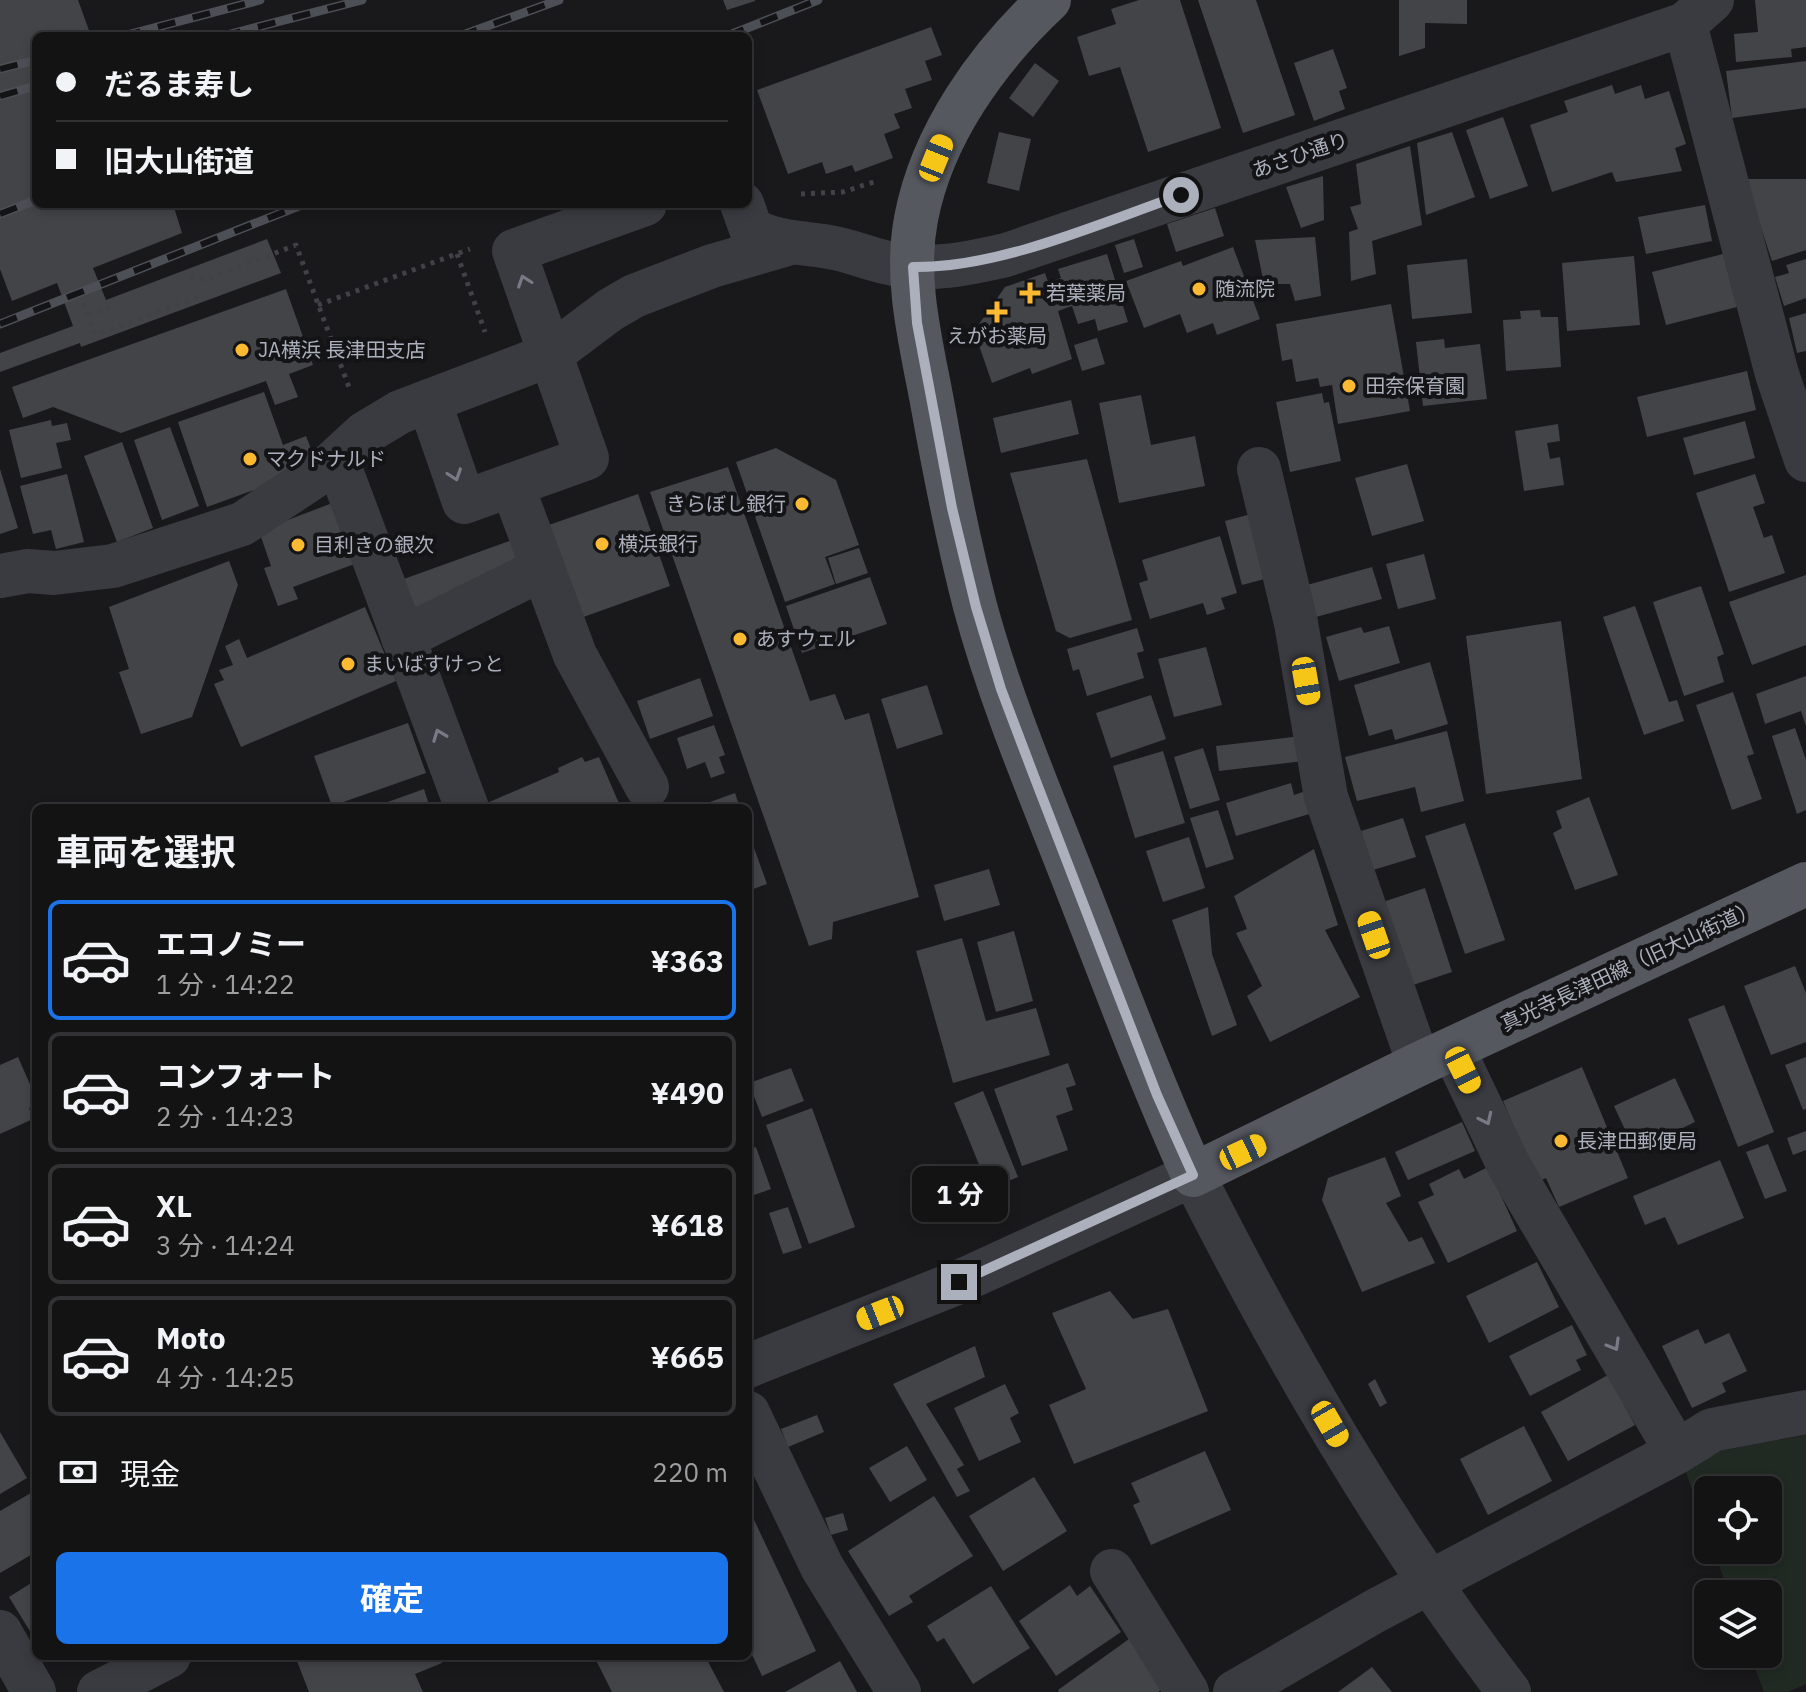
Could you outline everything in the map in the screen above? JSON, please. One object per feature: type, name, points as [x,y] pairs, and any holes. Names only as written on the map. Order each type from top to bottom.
[{"type":"main road","points":[[1049,0],[988,66],[944,138],[928,177],[916,217],[913,267],[917,323],[952,508],[976,607],[1007,703],[1157,1095],[1193,1175]]},
{"type":"main road","name":"真光寺長津田線（旧大山街道）","points":[[1193,1175],[1806,884]]},
{"type":"street","name":"あさひ通り","points":[[791,243],[832,247],[890,264],[913,267],[940,267],[1006,255],[1698,12],[1777,374],[1806,460]]},
{"type":"street","points":[[429,401],[464,502],[587,458],[514,251],[634,208]]},
{"type":"street","points":[[743,208],[751,229],[768,238],[791,243]]},
{"type":"street","points":[[14,573],[54,573],[113,566],[242,524],[337,460],[378,424],[550,355],[634,296],[724,262],[791,243]]},
{"type":"street","points":[[337,460],[465,804]]},
{"type":"street","points":[[1259,469],[1296,623],[1326,797],[1436,1057],[1509,1166],[1677,1452]]},
{"type":"street","points":[[512,485],[575,655],[647,787]]},
{"type":"street","points":[[403,638],[542,569]]},
{"type":"street","points":[[752,1364],[959,1282],[1193,1175],[1344,1449],[1429,1582],[1509,1692]]},
{"type":"street","points":[[1235,1692],[1429,1582],[1677,1452],[1712,1430],[1806,1412]]},
{"type":"street","points":[[752,1421],[822,1567],[899,1692]]},
{"type":"street","points":[[1112,1571],[1187,1692]]},
{"type":"street","points":[[0,1632],[34,1692]]},
{"type":"street","points":[[99,1692],[161,1660]]},
{"type":"path","points":[[789,194],[843,192],[878,181]]},
{"type":"path","points":[[190,277],[205,280],[296,245],[350,392]]},
{"type":"path","points":[[318,305],[472,248]]},
{"type":"path","points":[[457,254],[488,341]]},
{"type":"path","points":[[83,303],[95,335],[198,297]]},
{"type":"path","points":[[88,315],[110,307]]},
{"type":"shaded area","points":[[1806,1435],[1806,1684],[1788,1692],[1764,1692],[1755,1668],[1782,1668],[1782,1580],[1724,1580],[1719,1564],[1782,1564],[1782,1476],[1694,1476],[1694,1495],[1686,1473],[1719,1451]]},
{"type":"building","points":[[0,0],[78,0],[90,32],[32,32],[32,208],[174,208],[182,233],[93,268],[106,300],[267,239],[281,273],[81,347],[80,343],[0,372],[0,353],[73,326],[57,283],[12,301],[0,269]]},
{"type":"building","points":[[723,0],[755,0],[755,1],[727,10]]},
{"type":"building","points":[[1139,0],[1180,0],[1221,128],[1148,152],[1120,67],[1089,76],[1077,37],[1116,24],[1111,9]]},
{"type":"building","points":[[1198,0],[1256,0],[1295,115],[1243,133]]},
{"type":"building","points":[[1399,0],[1467,0],[1467,24],[1425,23],[1425,48],[1399,56]]},
{"type":"building","points":[[1755,0],[1806,0],[1806,47],[1791,49],[1792,57],[1736,62],[1734,34],[1758,32]]},
{"type":"building","points":[[931,27],[942,55],[925,61],[932,80],[905,89],[912,108],[894,114],[900,128],[884,134],[893,158],[855,172],[852,165],[826,174],[822,162],[788,174],[757,90]]},
{"type":"building","points":[[1333,49],[1347,88],[1339,91],[1345,109],[1314,121],[1294,63]]},
{"type":"building","points":[[1806,61],[1806,108],[1732,118],[1726,71]]},
{"type":"building","points":[[1035,63],[1059,81],[1033,117],[1009,98]]},
{"type":"building","points":[[1612,85],[1615,94],[1641,85],[1645,99],[1669,91],[1686,144],[1675,148],[1682,171],[1616,182],[1612,172],[1552,192],[1530,125],[1568,112],[1564,101]]},
{"type":"building","points":[[1503,117],[1528,186],[1490,199],[1466,130]]},
{"type":"building","points":[[999,132],[1031,139],[1019,191],[987,183]]},
{"type":"building","points":[[1452,132],[1475,197],[1426,215],[1417,143]]},
{"type":"building","points":[[1410,146],[1422,225],[1372,241],[1376,274],[1351,281],[1349,232],[1358,229],[1350,207],[1361,204],[1356,164]]},
{"type":"building","points":[[1323,176],[1324,220],[1301,228],[1286,187]]},
{"type":"building","points":[[1745,179],[1806,179],[1806,250],[1772,261]]},
{"type":"building","points":[[1705,205],[1712,241],[1646,254],[1638,217]]},
{"type":"building","points":[[1215,208],[1224,236],[1176,252],[1167,224]]},
{"type":"building","points":[[1315,237],[1321,296],[1295,301],[1290,284],[1264,284],[1255,240]]},
{"type":"building","points":[[1134,239],[1143,267],[1124,273],[1115,245]]},
{"type":"building","points":[[1233,247],[1260,319],[1217,335],[1213,323],[1187,333],[1180,314],[1144,328],[1126,281],[1181,261],[1183,266]]},
{"type":"building","points":[[1107,254],[1128,322],[1098,331],[1095,319],[1078,324],[1072,306],[1058,311],[1072,359],[1032,374],[1030,368],[992,383],[974,331],[1005,287],[1045,273],[1048,282],[1061,278],[1058,269]]},
{"type":"building","points":[[1723,254],[1737,307],[1666,325],[1652,272]]},
{"type":"building","points":[[1634,256],[1640,325],[1567,331],[1562,263]]},
{"type":"building","points":[[1467,259],[1472,313],[1412,319],[1407,265]]},
{"type":"building","points":[[1806,259],[1806,298],[1784,306],[1775,277],[1789,273],[1786,265]]},
{"type":"building","points":[[286,289],[313,365],[289,374],[298,397],[275,405],[266,381],[121,433],[53,407],[23,418],[12,387]]},
{"type":"building","points":[[1391,304],[1410,411],[1338,424],[1332,385],[1320,387],[1318,378],[1296,382],[1292,359],[1282,361],[1276,324]]},
{"type":"building","points":[[1540,310],[1541,317],[1558,317],[1561,367],[1506,371],[1503,320],[1521,319],[1520,311]]},
{"type":"building","points":[[1806,313],[1806,351],[1797,353],[1789,318]]},
{"type":"building","points":[[1097,338],[1105,364],[1082,371],[1074,345]]},
{"type":"building","points":[[1444,339],[1445,348],[1480,344],[1487,399],[1423,406],[1416,342]]},
{"type":"building","points":[[1747,371],[1756,410],[1647,437],[1637,397]]},
{"type":"building","points":[[264,392],[283,445],[306,436],[316,462],[293,476],[207,507],[178,422]]},
{"type":"building","points":[[1322,393],[1324,403],[1329,402],[1341,461],[1290,472],[1276,402]]},
{"type":"building","points":[[1141,395],[1151,445],[1195,436],[1205,486],[1119,503],[1099,403]]},
{"type":"building","points":[[1071,400],[1079,434],[1001,453],[993,418]]},
{"type":"building","points":[[51,420],[52,426],[67,423],[71,440],[56,443],[62,468],[21,478],[9,430]]},
{"type":"building","points":[[1745,421],[1755,458],[1694,475],[1683,438]]},
{"type":"building","points":[[1558,424],[1560,441],[1547,443],[1550,459],[1560,457],[1564,485],[1524,491],[1515,431]]},
{"type":"building","points":[[170,427],[199,506],[162,520],[134,440]]},
{"type":"building","points":[[122,442],[153,528],[117,542],[84,456]]},
{"type":"building","points":[[776,448],[836,480],[859,545],[825,557],[835,584],[785,602],[736,462]]},
{"type":"building","points":[[1087,459],[1132,620],[1070,638],[1056,631],[1010,473]]},
{"type":"building","points":[[1407,464],[1424,521],[1372,536],[1355,478]]},
{"type":"building","points":[[728,467],[810,701],[835,694],[845,720],[869,713],[919,897],[833,922],[832,939],[809,946],[650,492]]},
{"type":"building","points":[[0,469],[18,528],[0,534]]},
{"type":"building","points":[[67,474],[84,542],[56,549],[51,530],[33,534],[20,486]]},
{"type":"building","points":[[1755,474],[1765,503],[1753,507],[1764,538],[1772,535],[1785,573],[1729,592],[1696,493]]},
{"type":"building","points":[[638,494],[670,586],[575,620],[543,527]]},
{"type":"building","points":[[335,502],[357,563],[293,587],[298,599],[278,606],[264,568],[271,566],[259,531]]},
{"type":"building","points":[[1255,513],[1272,577],[1242,585],[1225,521]]},
{"type":"building","points":[[1220,536],[1237,593],[1221,598],[1225,609],[1207,615],[1203,603],[1150,619],[1139,583],[1148,580],[1142,560]]},
{"type":"building","points":[[515,539],[526,571],[413,616],[401,580]]},
{"type":"building","points":[[859,548],[868,573],[836,584],[828,558]]},
{"type":"building","points":[[1424,554],[1436,599],[1398,609],[1386,564]]},
{"type":"building","points":[[229,561],[238,585],[192,717],[141,734],[119,672],[129,669],[109,607]]},
{"type":"building","points":[[1372,567],[1382,599],[1316,617],[1307,585]]},
{"type":"building","points":[[1806,575],[1806,645],[1752,665],[1729,602]]},
{"type":"building","points":[[870,577],[887,624],[802,653],[786,606]]},
{"type":"building","points":[[1701,586],[1724,654],[1717,657],[1724,682],[1684,696],[1653,602]]},
{"type":"building","points":[[1635,606],[1669,702],[1677,700],[1684,721],[1644,735],[1603,617]]},
{"type":"building","points":[[365,607],[396,681],[241,747],[214,684],[224,680],[219,670],[233,665],[225,646],[239,639],[247,658]]},
{"type":"building","points":[[1561,621],[1582,779],[1486,794],[1466,636]]},
{"type":"building","points":[[1389,626],[1400,663],[1339,681],[1326,637],[1361,627],[1364,633]]},
{"type":"building","points":[[1137,628],[1144,651],[1137,653],[1144,678],[1087,696],[1079,669],[1073,671],[1067,649]]},
{"type":"building","points":[[1206,647],[1222,705],[1174,717],[1158,659]]},
{"type":"building","points":[[1430,662],[1448,724],[1395,740],[1392,729],[1369,736],[1354,685]]},
{"type":"building","points":[[1806,676],[1806,726],[1801,711],[1765,724],[1756,694]]},
{"type":"building","points":[[700,678],[713,716],[650,739],[637,701]]},
{"type":"building","points":[[927,685],[943,734],[897,749],[881,699]]},
{"type":"building","points":[[1733,692],[1754,754],[1747,756],[1762,799],[1732,810],[1696,705]]},
{"type":"building","points":[[1151,695],[1166,739],[1111,758],[1096,713]]},
{"type":"building","points":[[408,723],[426,773],[331,804],[314,756]]},
{"type":"building","points":[[714,725],[725,755],[719,757],[725,773],[711,778],[705,762],[687,769],[677,738]]},
{"type":"building","points":[[1795,728],[1806,760],[1806,810],[1797,814],[1772,736]]},
{"type":"building","points":[[1447,731],[1464,801],[1421,812],[1415,787],[1357,801],[1345,757]]},
{"type":"building","points":[[1301,736],[1304,761],[1219,771],[1216,746]]},
{"type":"building","points":[[1203,748],[1220,800],[1190,809],[1174,757]]},
{"type":"building","points":[[1163,751],[1185,823],[1135,838],[1113,766]]},
{"type":"building","points":[[582,757],[585,762],[599,757],[619,804],[487,804],[559,772],[558,768]]},
{"type":"building","points":[[1291,783],[1294,795],[1309,790],[1316,812],[1236,836],[1226,803]]},
{"type":"building","points":[[424,789],[429,804],[382,804]]},
{"type":"building","points":[[735,793],[739,804],[711,804]]},
{"type":"building","points":[[1589,797],[1618,875],[1575,890],[1553,833],[1562,828],[1556,811]]},
{"type":"building","points":[[1218,810],[1234,859],[1206,868],[1190,818]]},
{"type":"building","points":[[1403,818],[1416,857],[1373,870],[1361,831]]},
{"type":"building","points":[[1465,823],[1505,940],[1465,954],[1425,836]]},
{"type":"building","points":[[1189,837],[1205,888],[1163,902],[1146,851]]},
{"type":"building","points":[[752,842],[767,884],[752,890]]},
{"type":"building","points":[[1314,849],[1338,925],[1325,930],[1360,997],[1270,1042],[1247,996],[1262,986],[1236,933],[1247,929],[1234,896]]},
{"type":"building","points":[[989,869],[1000,905],[944,921],[934,885]]},
{"type":"building","points":[[1425,888],[1452,972],[1410,986],[1383,902]]},
{"type":"building","points":[[1208,907],[1212,954],[1237,1025],[1212,1036],[1172,920]]},
{"type":"building","points":[[1014,931],[1033,1001],[996,1012],[977,942]]},
{"type":"building","points":[[962,938],[986,1021],[1036,1008],[1050,1055],[953,1083],[916,951]]},
{"type":"building","points":[[1795,966],[1806,993],[1806,1042],[1771,1055],[1744,986]]},
{"type":"building","points":[[1724,1005],[1774,1132],[1738,1147],[1688,1019]]},
{"type":"building","points":[[18,1057],[32,1089],[32,1107],[29,1108],[32,1119],[0,1134],[0,1065]]},
{"type":"building","points":[[1806,1057],[1806,1109],[1803,1110],[1785,1065]]},
{"type":"building","points":[[1068,1063],[1076,1085],[1066,1088],[1073,1110],[1056,1116],[1068,1150],[1022,1166],[994,1089]]},
{"type":"building","points":[[1582,1067],[1628,1178],[1559,1207],[1546,1178],[1537,1182],[1503,1101]]},
{"type":"building","points":[[791,1068],[804,1101],[762,1117],[752,1091],[752,1082]]},
{"type":"building","points":[[1675,1078],[1695,1122],[1635,1151],[1614,1106]]},
{"type":"building","points":[[983,1091],[1018,1177],[989,1189],[954,1103]]},
{"type":"building","points":[[812,1108],[855,1227],[809,1244],[766,1125]]},
{"type":"building","points":[[1462,1122],[1475,1151],[1408,1180],[1395,1152]]},
{"type":"building","points":[[1806,1131],[1806,1150],[1793,1155],[1787,1138]]},
{"type":"building","points":[[1768,1144],[1787,1191],[1765,1199],[1746,1152]]},
{"type":"building","points":[[756,1147],[771,1189],[752,1196],[752,1148]]},
{"type":"building","points":[[1385,1157],[1401,1196],[1386,1203],[1409,1242],[1422,1237],[1435,1263],[1362,1292],[1322,1200],[1328,1178]]},
{"type":"building","points":[[1720,1160],[1744,1218],[1678,1245],[1665,1217],[1645,1225],[1633,1196]]},
{"type":"building","points":[[1488,1167],[1517,1231],[1448,1263],[1418,1202],[1434,1195],[1429,1184],[1459,1169],[1464,1179]]},
{"type":"building","points":[[788,1207],[802,1248],[783,1254],[769,1213]]},
{"type":"building","points":[[1537,1262],[1559,1307],[1489,1343],[1466,1296]]},
{"type":"building","points":[[1110,1291],[1133,1319],[1168,1309],[1208,1411],[1074,1464],[1049,1405],[1086,1389],[1052,1313]]},
{"type":"building","points":[[1572,1325],[1587,1355],[1576,1360],[1581,1370],[1530,1396],[1509,1356]]},
{"type":"building","points":[[1698,1329],[1705,1344],[1729,1333],[1747,1371],[1722,1383],[1726,1392],[1692,1408],[1662,1346]]},
{"type":"building","points":[[975,1346],[985,1377],[926,1404],[964,1465],[957,1469],[970,1491],[957,1497],[893,1384]]},
{"type":"building","points":[[1608,1375],[1635,1425],[1568,1461],[1541,1412]]},
{"type":"building","points":[[1375,1379],[1387,1403],[1380,1407],[1368,1384]]},
{"type":"building","points":[[1005,1384],[1019,1413],[1010,1418],[1021,1442],[979,1461],[954,1408]]},
{"type":"building","points":[[817,1415],[824,1432],[788,1447],[781,1429]]},
{"type":"building","points":[[1524,1426],[1552,1481],[1488,1515],[1460,1459]]},
{"type":"building","points":[[0,1432],[27,1478],[0,1494]]},
{"type":"building","points":[[907,1446],[927,1480],[890,1502],[869,1468]]},
{"type":"building","points":[[1205,1451],[1231,1510],[1151,1545],[1133,1505],[1140,1502],[1131,1483]]},
{"type":"building","points":[[1034,1477],[1067,1531],[1003,1571],[969,1516]]},
{"type":"building","points":[[32,1492],[32,1554],[0,1573],[0,1511]]},
{"type":"building","points":[[934,1496],[973,1556],[909,1596],[913,1602],[889,1616],[848,1551]]},
{"type":"building","points":[[843,1513],[848,1530],[831,1535],[825,1518]]},
{"type":"building","points":[[752,1515],[816,1651],[762,1676],[752,1655]]},
{"type":"building","points":[[32,1583],[32,1634],[9,1597]]},
{"type":"building","points":[[1070,1585],[1077,1596],[1090,1586],[1121,1632],[1056,1676],[1019,1621]]},
{"type":"building","points":[[991,1586],[1030,1648],[973,1684],[944,1638],[937,1642],[927,1626]]},
{"type":"building","points":[[1129,1639],[1164,1688],[1158,1692],[1059,1692],[1058,1690]]},
{"type":"building","points":[[297,1660],[441,1660],[442,1663],[415,1674],[423,1692],[309,1692]]},
{"type":"building","points":[[596,1660],[707,1660],[724,1692],[612,1692]]},
{"type":"building","points":[[840,1661],[857,1692],[785,1692]]},
{"type":"building","points":[[1372,1667],[1392,1692],[1338,1692]]},
{"type":"railway","points":[[138,32],[260,0]]},
{"type":"railway","points":[[238,32],[362,0]]},
{"type":"railway","points":[[471,32],[559,0]]},
{"type":"railway","points":[[737,32],[818,0]]},
{"type":"railway","points":[[0,69],[32,61]]},
{"type":"railway","points":[[0,96],[32,87]]},
{"type":"railway","points":[[0,214],[32,202]]},
{"type":"railway","points":[[0,324],[294,208]]},
{"type":"place","name":"随流院","points":[[1199,289]]},
{"type":"place","name":"若葉薬局","points":[[1030,293]]},
{"type":"place","name":"えがお薬局","points":[[997,312]]},
{"type":"place","name":"JA横浜 長津田支店","points":[[242,350]]},
{"type":"place","name":"田奈保育園","points":[[1349,386]]},
{"type":"place","name":"マクドナルド","points":[[250,459]]},
{"type":"place","name":"きらぼし銀行","points":[[802,504]]},
{"type":"place","name":"横浜銀行","points":[[602,544]]},
{"type":"place","name":"目利きの銀次","points":[[298,545]]},
{"type":"place","name":"あすウェル","points":[[740,639]]},
{"type":"place","name":"まいばすけっと","points":[[348,664]]},
{"type":"place","name":"長津田郵便局","points":[[1561,1141]]},
{"type":"route","points":[[959,1282],[1193,1175],[1157,1095],[1001,689],[976,607],[952,508],[917,323],[913,267],[974,263],[1006,255],[1181,195]]}]
